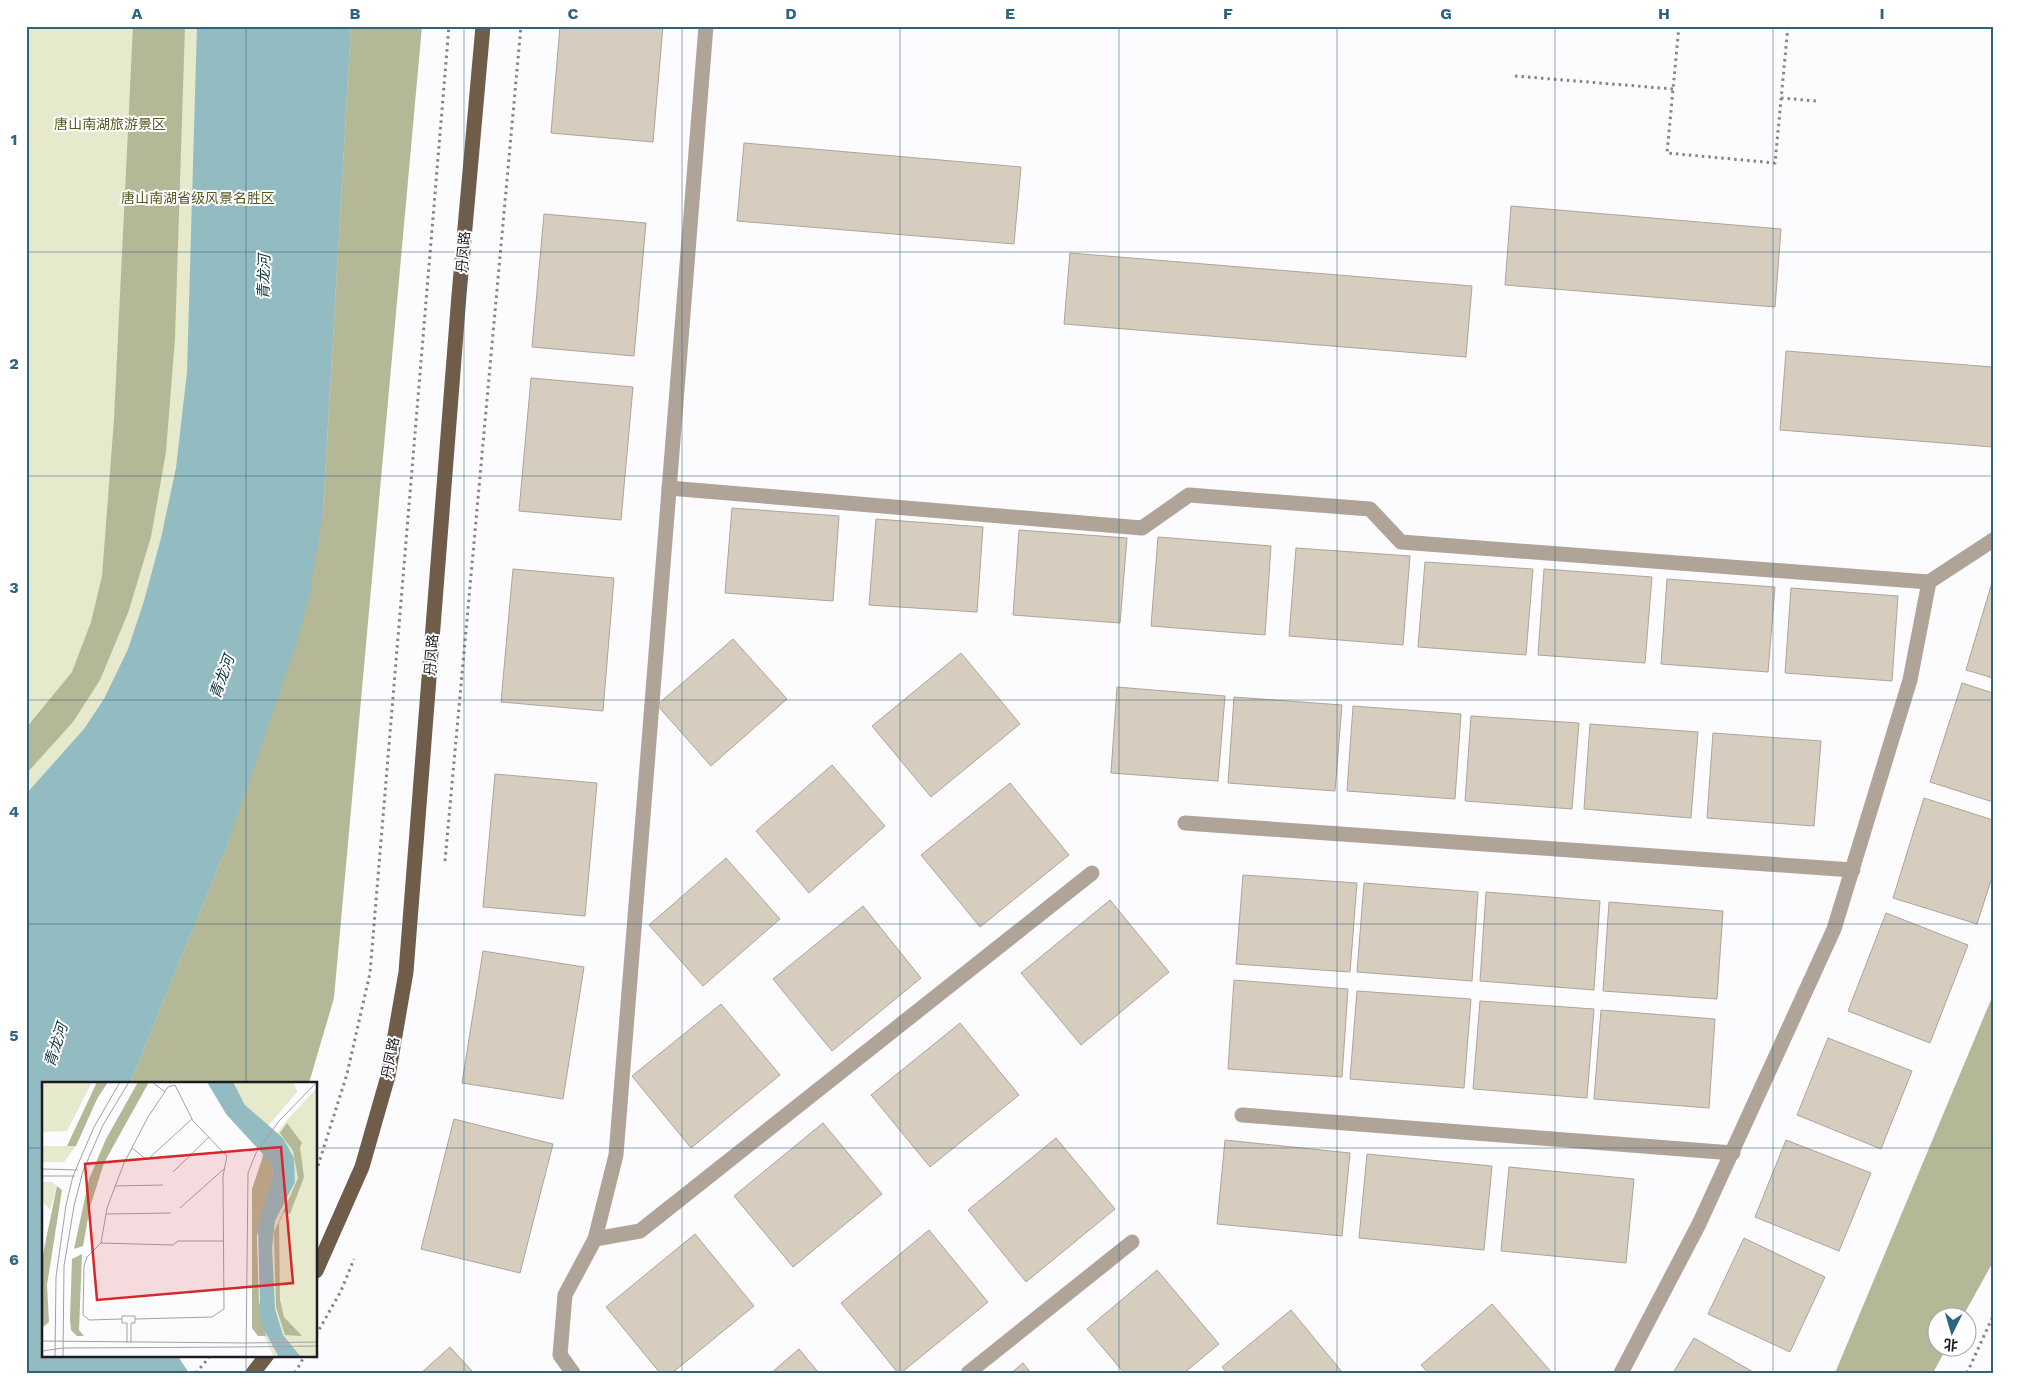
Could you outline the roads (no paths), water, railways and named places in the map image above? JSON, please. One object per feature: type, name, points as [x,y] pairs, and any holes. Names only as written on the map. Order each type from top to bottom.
[{"type":"main road","name":"丹凤路","points":[[318,1266],[362,1167],[388,1076],[406,972],[458,305],[483,26]]},
{"type":"main road","points":[[253,1373],[265,1358]]},
{"type":"lane","points":[[573,1373],[560,1355],[565,1295],[595,1239],[616,1155],[706,26]]},
{"type":"lane","points":[[669,488],[1142,528],[1189,495],[1370,509],[1401,542],[1929,582],[1993,540]]},
{"type":"lane","points":[[1621,1373],[1699,1224],[1834,929],[1910,680],[1929,582]]},
{"type":"lane","points":[[1185,823],[1853,870]]},
{"type":"lane","points":[[595,1239],[640,1231],[1092,873]]},
{"type":"lane","points":[[1242,1115],[1733,1153]]},
{"type":"lane","points":[[968,1373],[1132,1242]]},
{"type":"water","name":"青龙河","points":[[197,26],[351,26],[323,512],[310,593],[297,642],[227,846],[130,1082],[42,1082],[42,1356],[178,1356],[189,1373],[26,1373],[26,794],[84,729],[104,699],[128,649],[144,601],[161,538],[176,468],[187,372]]},
{"type":"park label","name":"唐山南湖旅游景区","points":[[110,124]]},
{"type":"park label","name":"唐山南湖省级风景名胜区","points":[[198,198]]}]
